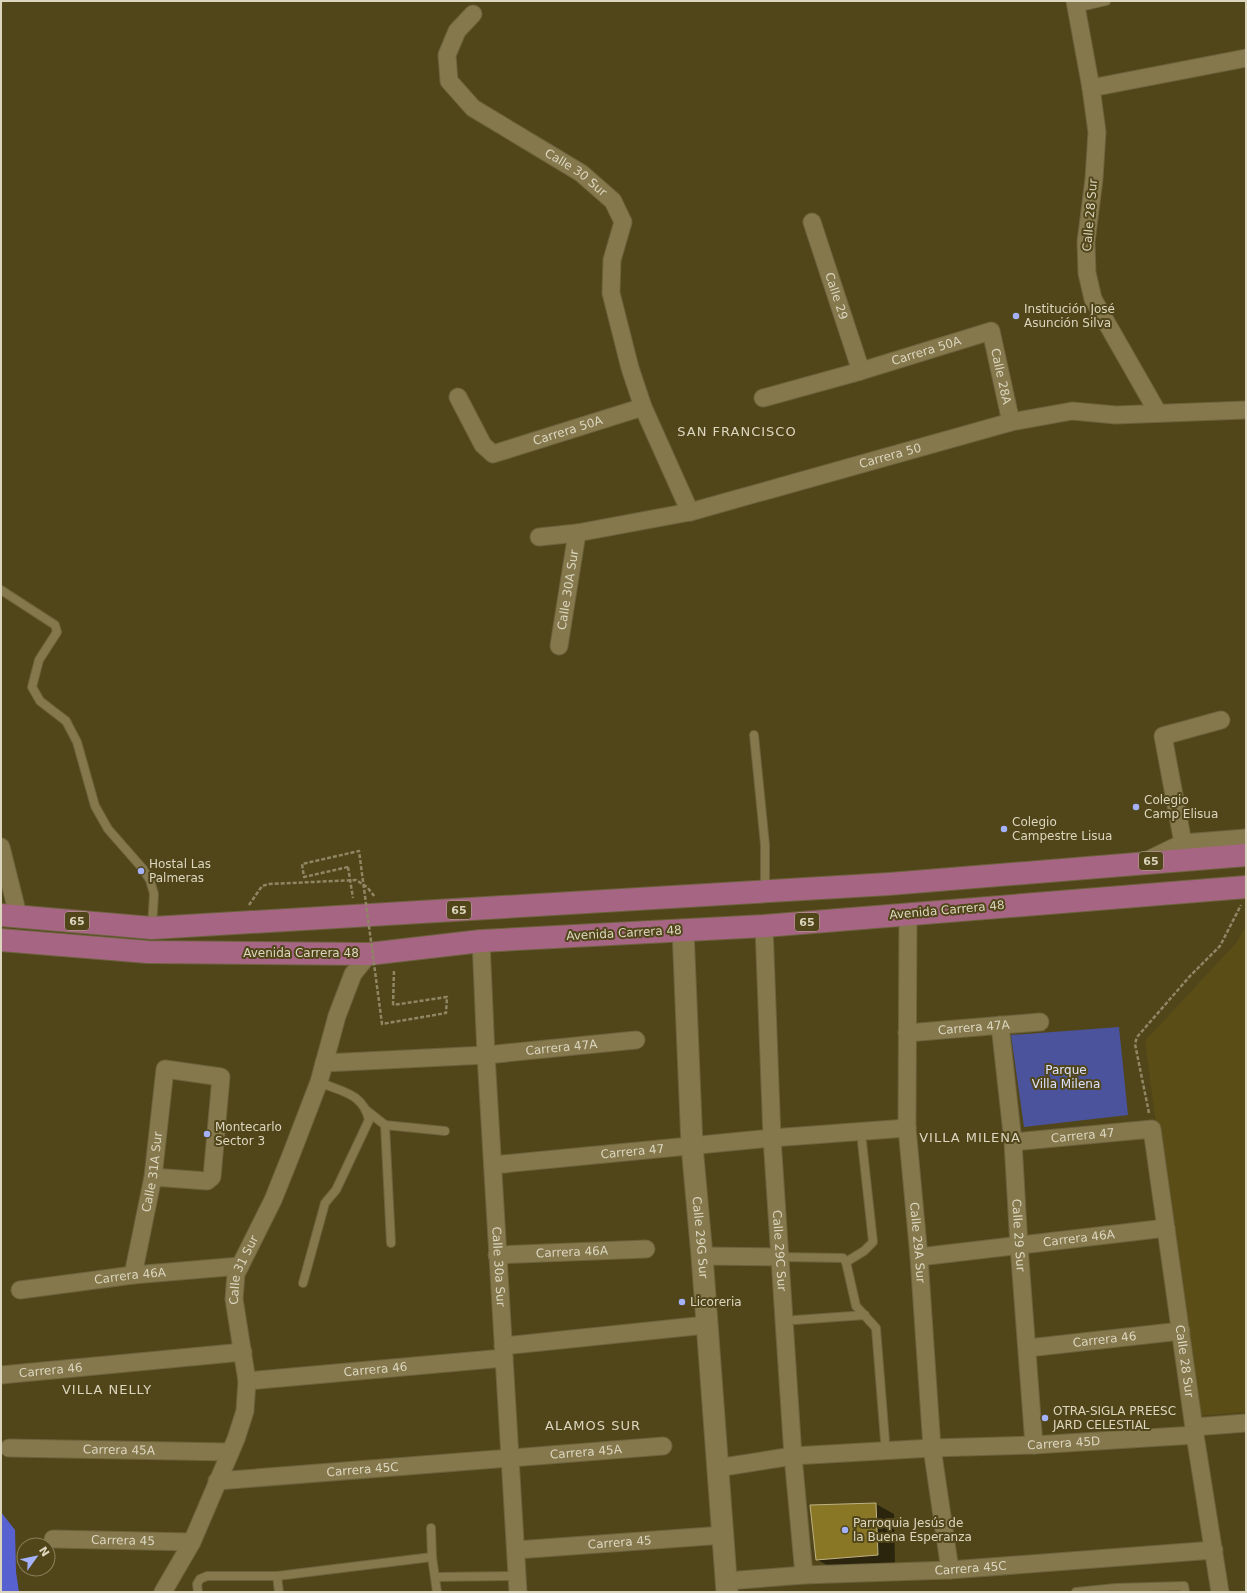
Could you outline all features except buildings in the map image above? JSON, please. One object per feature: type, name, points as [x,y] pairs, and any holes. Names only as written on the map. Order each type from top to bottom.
[{"type":"main road","name":"65","points":[[7,915],[152,928],[921,881],[1246,855]]},
{"type":"main road","name":"Avenida Carrera 48","points":[[3,940],[148,952],[368,954],[481,941],[764,926],[908,913],[1245,894]]},
{"type":"street","name":"Calle 28 Sur","points":[[1075,5],[1091,88],[1097,132],[1086,242],[1087,273],[1093,299],[1158,413]]},
{"type":"street","name":"Calle 30 Sur","points":[[473,14],[457,32],[447,55],[449,80],[473,108],[581,173],[613,201],[623,222],[612,260],[611,294],[630,368],[643,406],[690,512]]},
{"type":"street","points":[[1091,88],[1246,58]]},
{"type":"street","name":"Calle 29","points":[[812,222],[861,371]]},
{"type":"street","name":"Carrera 50A","points":[[763,398],[861,371],[991,331]]},
{"type":"street","name":"Calle 28A","points":[[991,331],[1011,422]]},
{"type":"street","name":"Carrera 50A","points":[[458,397],[483,445],[493,454],[643,406]]},
{"type":"street","name":"Carrera 50","points":[[539,537],[577,533],[690,512],[1011,422],[1072,411],[1116,415],[1246,410]]},
{"type":"street","name":"Calle 30A Sur","points":[[559,646],[577,533]]},
{"type":"street","points":[[1183,843],[1163,736],[1221,720]]},
{"type":"street","points":[[1145,862],[1183,843],[1246,838]]},
{"type":"street","points":[[1,847],[7,915]]},
{"type":"street","name":"Calle 29A Sur","points":[[908,913],[907,1128],[919,1256],[932,1448],[950,1570]]},
{"type":"street","name":"Calle 29C Sur","points":[[764,926],[772,1138],[794,1456],[804,1574]]},
{"type":"street","name":"Calle 29G Sur","points":[[683,930],[692,1146],[702,1256],[706,1325],[727,1586]]},
{"type":"street","name":"Calle 30a Sur","points":[[481,941],[497,1255],[518,1584]]},
{"type":"street","name":"Calle 31 Sur","points":[[163,1592],[192,1542],[229,1452],[236,1439],[245,1410],[247,1381],[234,1290],[236,1274],[273,1200],[319,1082],[337,1016],[353,974],[368,954]]},
{"type":"street","name":"Carrera 47A","points":[[907,1033],[1040,1022]]},
{"type":"street","name":"Calle 29 Sur","points":[[1000,1025],[1014,1142],[1019,1246],[1028,1348],[1034,1445]]},
{"type":"street","name":"Carrera 47A","points":[[324,1064],[486,1055],[636,1040]]},
{"type":"street","name":"Calle 31A Sur","points":[[134,1275],[153,1177],[165,1068],[221,1077],[212,1177],[207,1181],[153,1177]]},
{"type":"street","name":"Carrera 47","points":[[492,1166],[772,1138],[907,1128]]},
{"type":"street","name":"Calle 28 Sur","points":[[1152,1129],[1194,1431],[1220,1592]]},
{"type":"street","name":"Carrera 47","points":[[1014,1142],[1152,1129]]},
{"type":"street","name":"Carrera 46A","points":[[919,1256],[1019,1246],[1166,1228]]},
{"type":"street","name":"Carrera 46A","points":[[497,1255],[646,1249]]},
{"type":"street","points":[[702,1256],[781,1257]]},
{"type":"street","name":"Carrera 46A","points":[[20,1290],[134,1275],[240,1266]]},
{"type":"street","name":"Carrera 46","points":[[247,1381],[503,1352],[706,1325]]},
{"type":"street","name":"Carrera 46","points":[[1028,1348],[1181,1331]]},
{"type":"street","name":"Carrera 46","points":[[1,1375],[243,1352]]},
{"type":"street","name":"Carrera 45D","points":[[717,1468],[794,1456],[932,1448],[1034,1445],[1194,1431],[1246,1423]]},
{"type":"street","name":"Carrera 45A","points":[[509,1459],[663,1446]]},
{"type":"street","name":"Carrera 45A","points":[[9,1448],[229,1452]]},
{"type":"street","name":"Carrera 45C","points":[[217,1481],[509,1459]]},
{"type":"street","name":"Carrera 45","points":[[516,1550],[724,1536]]},
{"type":"street","name":"Carrera 45","points":[[56,1539],[192,1542]]},
{"type":"street","name":"Carrera 45C","points":[[727,1586],[804,1574],[950,1570],[1214,1550]]},
{"type":"lane","points":[[1075,5],[1106,1]]},
{"type":"lane","points":[[1,590],[54,625],[57,632],[39,660],[32,688],[40,701],[66,722],[77,742],[95,806],[108,829],[144,869],[150,880],[154,894],[152,928]]},
{"type":"lane","points":[[754,734],[765,845],[765,891]]},
{"type":"lane","points":[[303,1282],[325,1203],[336,1190],[369,1120],[366,1110],[358,1098],[319,1082]]},
{"type":"lane","points":[[366,1110],[385,1125],[445,1131]]},
{"type":"lane","points":[[385,1125],[391,1243]]},
{"type":"lane","points":[[846,1262],[864,1251],[873,1242],[862,1142]]},
{"type":"lane","points":[[781,1257],[843,1258],[846,1262],[856,1306],[876,1328],[885,1441]]},
{"type":"lane","points":[[795,1320],[865,1316]]},
{"type":"lane","points":[[431,1528],[432,1557],[437,1592]]},
{"type":"lane","points":[[198,1592],[197,1584],[200,1579],[207,1576],[277,1576],[432,1557]]},
{"type":"lane","points":[[277,1576],[279,1592]]},
{"type":"lane","points":[[436,1577],[518,1584]]},
{"type":"lane","points":[[1076,1592],[1184,1586],[1185,1592]]},
{"type":"path","points":[[354,916],[348,866],[304,877],[302,864],[359,851],[382,1024],[446,1013],[447,997],[393,1005]]},
{"type":"path","points":[[1152,1129],[1135,1044],[1137,1037],[1190,976],[1220,946],[1245,894]]},
{"type":"shaded area","points":[[1246,926],[1246,1412],[1195,1416],[1145,1041],[1236,943]]},
{"type":"shaded area","points":[[1,1512],[15,1530],[16,1577],[19,1592],[1,1592]]},
{"type":"green space","name":"Parque Villa Milena","points":[[1119,1027],[1128,1115],[1024,1127],[1011,1035]]},
{"type":"place","name":"Institución José Asunción Silva","points":[[1016,316]]},
{"type":"place","name":"Colegio Camp Elisua","points":[[1136,807]]},
{"type":"place","name":"Colegio Campestre Lisua","points":[[1004,829]]},
{"type":"place","name":"Hostal Las Palmeras","points":[[141,871]]},
{"type":"place","name":"Montecarlo Sector 3","points":[[207,1134]]},
{"type":"place","name":"Licoreria","points":[[682,1302]]},
{"type":"place","name":"OTRA-SIGLA PREESC JARD CELESTIAL","points":[[1045,1418]]},
{"type":"place","name":"Parroquia Jesús de la Buena Esperanza","points":[[845,1530]]},
{"type":"district","name":"SAN FRANCISCO","points":[[737,431]]},
{"type":"district","name":"VILLA MILENA","points":[[970,1137]]},
{"type":"district","name":"VILLA NELLY","points":[[107,1389]]},
{"type":"district","name":"ALAMOS SUR","points":[[593,1425]]}]
